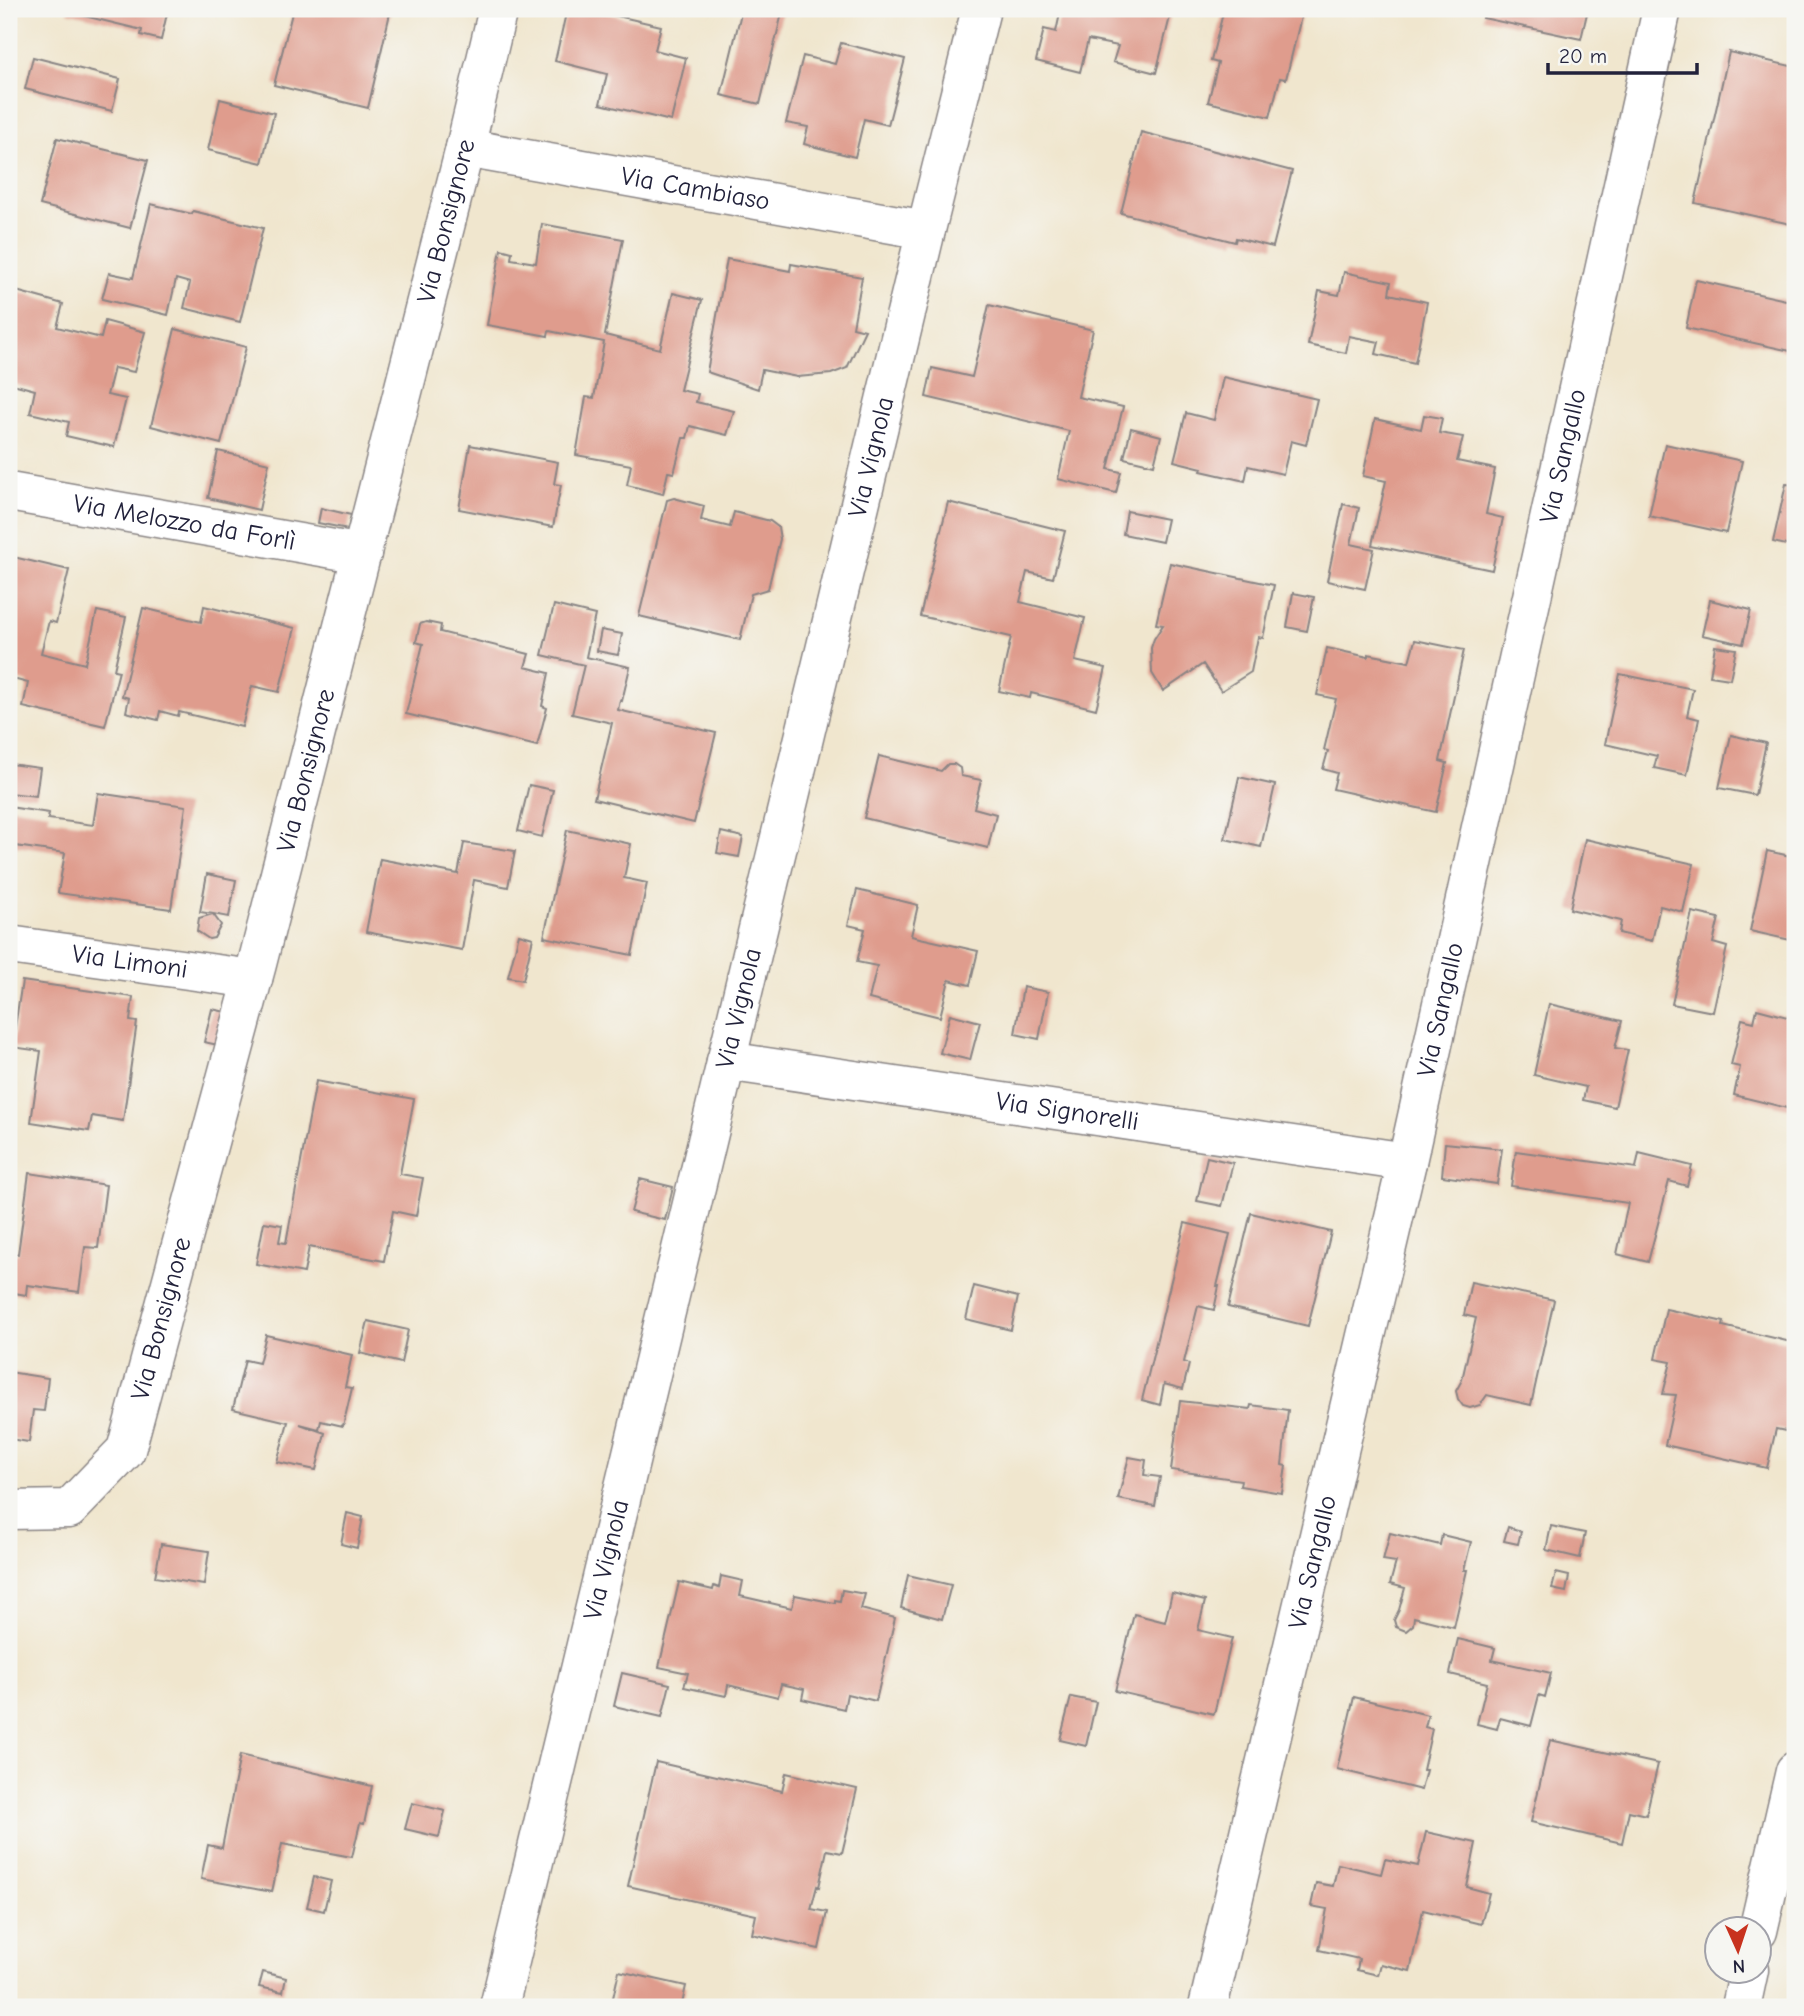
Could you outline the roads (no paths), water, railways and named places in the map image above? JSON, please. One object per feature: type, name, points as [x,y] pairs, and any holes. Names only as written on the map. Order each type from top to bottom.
[{"type":"street","name":"Via Bonsignore","points":[[9,1510],[69,1509],[126,1450],[253,979],[498,9]]},
{"type":"street","name":"Via Vignola","points":[[499,2007],[981,9]]},
{"type":"street","name":"Via Sangallo","points":[[1220,2005],[1662,9]]},
{"type":"street","name":"Via Cambiaso","points":[[465,148],[926,230]]},
{"type":"street","name":"Via Melozzo da Forlì","points":[[9,492],[362,554]]},
{"type":"street","name":"Via Limoni","points":[[9,945],[253,979]]},
{"type":"street","name":"Via Signorelli","points":[[726,1061],[1407,1162]]},
{"type":"street","points":[[1763,1914],[1795,1771]]},
{"type":"street","points":[[1741,2007],[1746,1984]]}]
